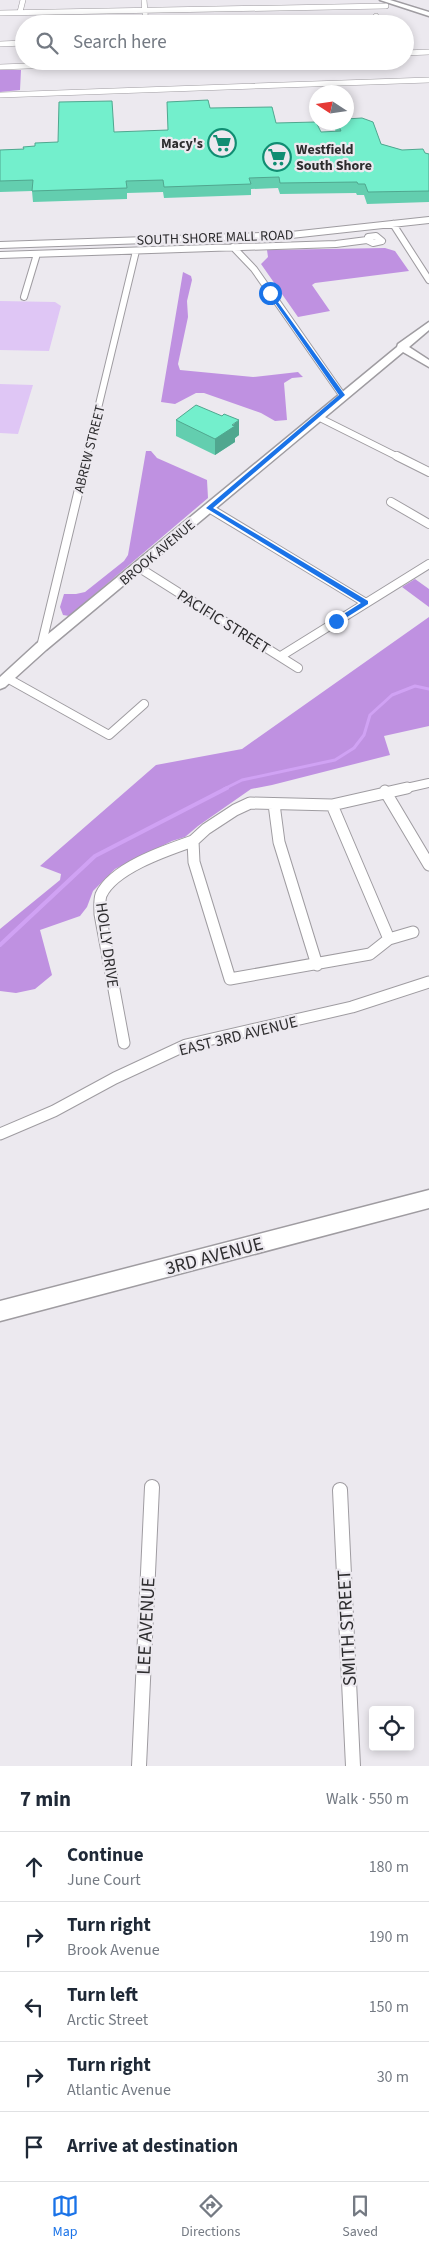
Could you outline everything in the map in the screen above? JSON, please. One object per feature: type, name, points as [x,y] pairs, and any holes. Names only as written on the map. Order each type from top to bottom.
[{"type":"street","points":[[20,12],[23,0]]},
{"type":"street","points":[[144,0],[145,15]]},
{"type":"street","points":[[203,0],[204,9]]},
{"type":"street","points":[[263,0],[264,8]]},
{"type":"street","points":[[323,0],[325,7]]},
{"type":"street","points":[[0,13],[83,9],[144,11],[325,7],[384,3],[429,14]]},
{"type":"street","points":[[0,44],[15,43]]},
{"type":"street","points":[[414,53],[429,52]]},
{"type":"street","points":[[0,66],[15,66]]},
{"type":"street","points":[[0,95],[429,80]]},
{"type":"street","name":"SOUTH SHORE MALL ROAD","points":[[0,245],[292,235],[429,220]]},
{"type":"street","points":[[408,248],[407,232],[411,226],[421,221]]},
{"type":"street","points":[[393,224],[429,280]]},
{"type":"street","points":[[366,227],[382,229],[399,235]]},
{"type":"street","points":[[0,255],[336,244],[367,240]]},
{"type":"street","points":[[233,247],[254,269],[342,395]]},
{"type":"street","name":"ABREW STREET","points":[[41,647],[136,251]]},
{"type":"street","points":[[24,297],[37,254]]},
{"type":"street","name":"BROOK AVENUE","points":[[3,681],[342,395],[429,325]]},
{"type":"street","points":[[401,346],[429,364]]},
{"type":"street","points":[[318,417],[429,472]]},
{"type":"street","points":[[391,502],[429,524]]},
{"type":"street","points":[[209,508],[366,603]]},
{"type":"street","name":"PACIFIC STREET","points":[[138,567],[281,656],[429,564]]},
{"type":"street","points":[[281,656],[298,668]]},
{"type":"street","points":[[3,681],[109,735],[144,704]]},
{"type":"street","name":"HOLLY DRIVE","points":[[124,1043],[100,914],[100,895],[110,882],[138,864],[193,841],[206,829],[235,810],[250,804],[332,805],[429,783]]},
{"type":"street","points":[[385,792],[429,865]]},
{"type":"street","points":[[274,804],[279,842],[317,965]]},
{"type":"street","points":[[332,805],[390,939]]},
{"type":"street","points":[[193,841],[194,862],[230,979],[317,965],[370,954],[390,939],[413,932]]},
{"type":"street","name":"EAST 3RD AVENUE","points":[[0,1134],[54,1111],[115,1078],[186,1045],[352,1007],[429,982]]},
{"type":"street","name":"3RD AVENUE","points":[[0,1311],[429,1199]]},
{"type":"street","name":"LEE AVENUE","points":[[139,1766],[152,1487]]},
{"type":"street","name":"SMITH STREET","points":[[340,1490],[353,1766]]},
{"type":"shaded area","points":[[0,70],[21,70],[20,90],[0,92]]},
{"type":"shaded area","points":[[385,248],[395,251],[409,271],[315,283],[312,285],[330,311],[298,317],[261,264],[268,257],[267,250]]},
{"type":"shaded area","points":[[183,272],[191,276],[192,280],[187,301],[188,317],[178,364],[180,370],[253,377],[298,372],[303,377],[292,378],[284,383],[287,420],[275,421],[261,413],[204,393],[196,393],[175,404],[161,402]]},
{"type":"shaded area","points":[[0,301],[55,302],[61,306],[49,351],[0,350]]},
{"type":"shaded area","points":[[0,384],[33,385],[18,434],[0,433]]},
{"type":"shaded area","points":[[146,451],[151,451],[157,458],[207,480],[208,498],[69,616],[63,615],[60,607],[64,594],[85,592],[124,561],[128,555]]},
{"type":"shaded area","points":[[415,579],[429,589],[429,607],[402,587]]},
{"type":"shaded area","points":[[429,617],[429,726],[384,736],[390,755],[251,789],[185,837],[172,841],[115,869],[93,891],[87,907],[80,916],[40,930],[52,975],[35,989],[16,993],[0,991],[0,929],[60,880],[61,874],[40,866],[156,765],[242,749]]},
{"type":"building","name":"Westfield South Shore","points":[[208,100],[210,108],[272,107],[276,123],[309,122],[309,130],[320,130],[321,132],[354,130],[354,118],[362,118],[373,122],[381,144],[402,150],[423,149],[425,153],[429,154],[429,191],[368,192],[365,184],[358,184],[357,182],[280,183],[279,177],[249,178],[251,184],[164,187],[163,180],[126,181],[127,188],[32,191],[33,180],[0,181],[0,150],[24,149],[23,147],[35,146],[35,143],[58,142],[59,102],[112,101],[114,132],[168,130],[167,102]]},
{"type":"building","points":[[196,405],[222,416],[224,414],[239,420],[232,425],[235,426],[215,439],[176,420]]},
{"type":"waterway","points":[[224,789],[242,780],[335,760],[354,748],[364,735],[370,715],[392,695],[415,686],[429,689]]},
{"type":"waterway","points":[[0,945],[95,856],[227,788]]},
{"type":"place","name":"Macy's","points":[[222,143]]},
{"type":"place","name":"Westfield South Shore","points":[[277,157]]},
{"type":"route","points":[[270,293],[342,395],[242,482],[209,508],[366,603],[336,621]]}]
